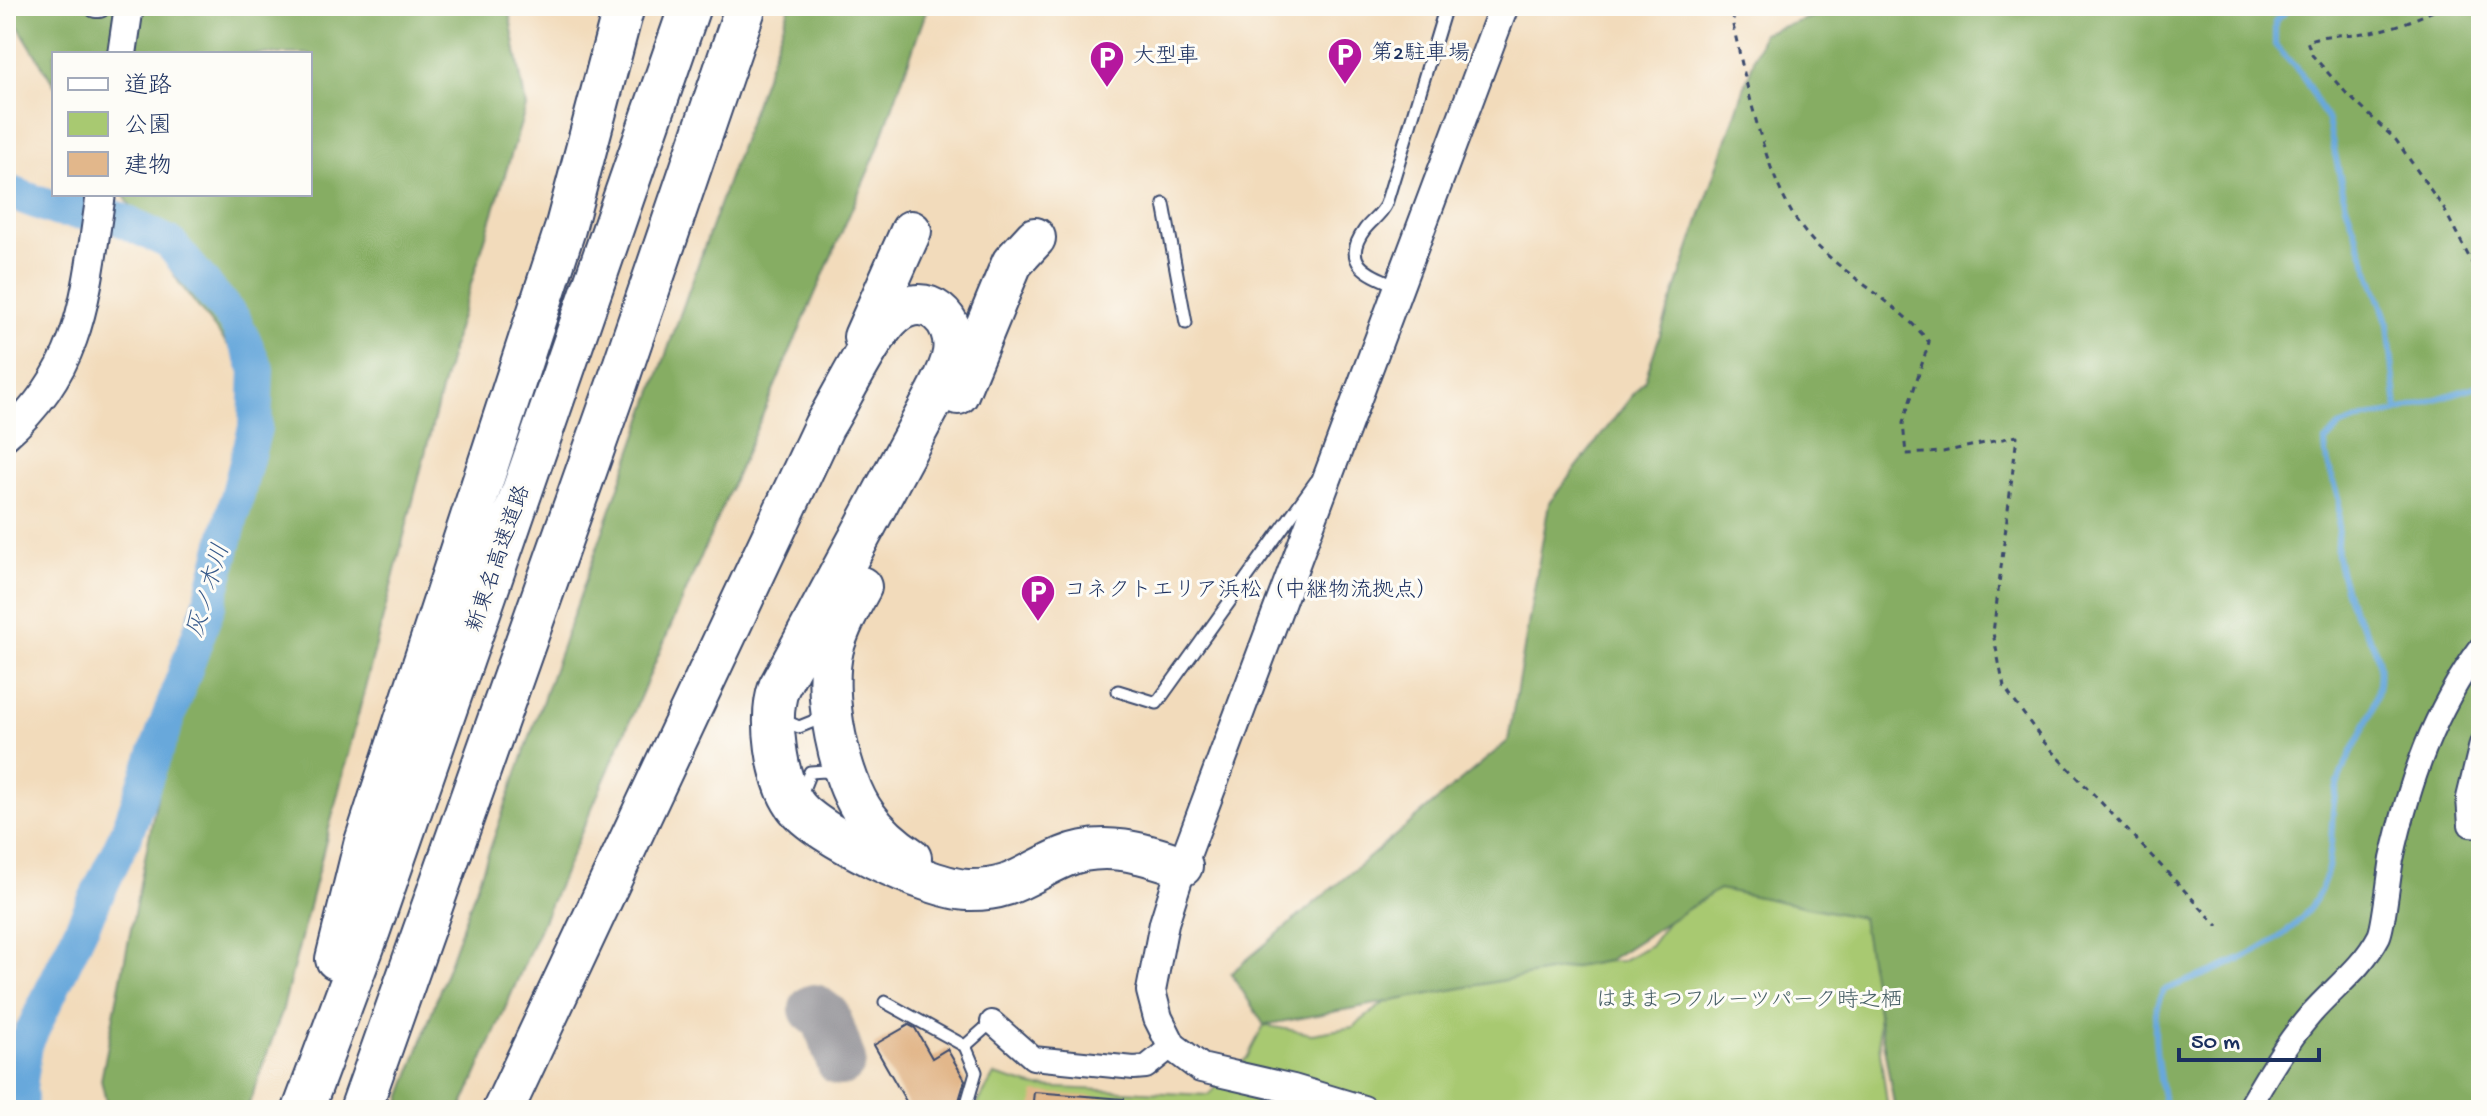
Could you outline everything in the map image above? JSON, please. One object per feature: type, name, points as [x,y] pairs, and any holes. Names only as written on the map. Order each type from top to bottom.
[{"type":"highway","points":[[300,1110],[364,845],[565,229],[624,6]]},
{"type":"highway","name":"新東名高速道路","points":[[300,1110],[375,915],[523,496],[690,6]]},
{"type":"highway","points":[[360,1110],[746,6]]},
{"type":"highway","points":[[503,1110],[824,426],[911,231]]},
{"type":"highway","points":[[1035,238],[1012,263],[977,354],[845,618],[833,649],[830,692],[851,788],[866,817],[890,843],[919,863],[948,874],[999,873],[1057,844],[1089,835],[1127,836],[1186,855]]},
{"type":"highway","points":[[824,426],[880,332],[896,313],[917,305],[938,310],[946,318],[951,328],[953,352],[945,378],[774,700],[774,729],[786,784],[797,808],[806,817],[913,876],[951,889],[1004,887],[1021,882],[1062,857],[1092,849],[1186,855]]},
{"type":"street","points":[[122,52],[129,6]]},
{"type":"street","points":[[1363,1110],[1201,1068],[1172,1046],[1158,1018],[1151,991],[1164,923],[1186,855],[1504,6]]},
{"type":"street","points":[[6,435],[33,411],[68,355],[75,336],[101,196]]},
{"type":"street","points":[[2247,1110],[2295,1035],[2364,960],[2381,933],[2384,895],[2397,840],[2431,729],[2451,688],[2481,647]]},
{"type":"street","points":[[2481,744],[2468,798],[2470,825],[2481,826]]},
{"type":"street","points":[[992,1022],[1033,1058],[1146,1067],[1172,1046]]},
{"type":"lane","points":[[1400,287],[1364,272],[1357,263],[1356,252],[1367,227],[1382,213],[1386,204],[1446,6]]},
{"type":"lane","points":[[1164,204],[1186,323]]},
{"type":"lane","points":[[1118,691],[1157,703],[1286,519],[1334,459]]},
{"type":"lane","points":[[774,700],[784,720],[799,727],[814,721],[830,692]]},
{"type":"lane","points":[[806,817],[802,792],[810,772],[832,774],[851,788]]},
{"type":"lane","points":[[885,1002],[965,1046],[976,1072],[965,1110]]},
{"type":"lane","points":[[965,1046],[992,1022]]},
{"type":"path","points":[[1771,6],[1736,14],[1732,21],[1753,106],[1786,199],[1809,237],[1908,317],[1929,342],[1925,363],[1903,423],[1906,454],[1943,452],[2017,436],[1993,633],[2004,687],[2044,742],[2218,926]]},
{"type":"path","points":[[2444,6],[2406,23],[2365,33],[2324,34],[2307,41],[2312,55],[2330,71],[2347,94],[2396,140],[2444,209],[2481,280]]},
{"type":"green space","points":[[6,6],[508,6],[526,107],[457,329],[282,1012],[247,1110],[108,1110],[101,1080],[189,636],[245,421],[249,372],[180,284],[124,196],[312,196],[312,52],[52,52],[52,82]]},
{"type":"green space","points":[[790,6],[928,6],[877,151],[461,1110],[397,1110]]},
{"type":"green space","points":[[1846,6],[2481,6],[2481,1110],[1895,1110],[1862,918],[1719,889],[1607,961],[1264,1025],[1231,973],[1508,741],[1549,503],[1645,379],[1763,33]]},
{"type":"green space","name":"はままつフルーツパーク時之栖","points":[[1736,886],[1872,908],[1880,1052],[1888,1110],[974,1110],[994,1075],[1037,1087],[1208,1095],[1247,1058],[1264,1025],[1312,1034],[1353,1027],[1384,1003],[1569,962],[1621,961],[1651,945],[1673,915],[1704,891]]},
{"type":"building","points":[[909,1025],[915,1028],[932,1058],[947,1049],[965,1080],[958,1104],[947,1110],[911,1110],[874,1045]]},
{"type":"building","points":[[1034,1092],[1124,1099],[1123,1110],[1032,1110]]},
{"type":"waterway","points":[[2293,6],[2275,21],[2275,45],[2302,75],[2328,121],[2346,205],[2388,324],[2397,409]]},
{"type":"waterway","name":"灰ノ木川","points":[[6,191],[58,210],[113,216],[170,243],[235,321],[257,369],[255,428],[209,605],[127,832],[26,1044],[20,1088],[22,1110]]},
{"type":"waterway","points":[[2165,1110],[2155,1031],[2158,1001],[2164,990],[2263,948],[2304,915],[2319,894],[2328,868],[2334,799],[2340,777],[2367,723],[2377,695],[2377,655],[2351,606],[2338,561],[2339,503],[2325,442],[2339,427],[2366,417],[2388,414],[2481,385]]},
{"type":"taxiway","points":[[814,1009],[826,1018],[841,1061]]},
{"type":"place","name":"第2駐車場","points":[[1345,86]]},
{"type":"place","name":"大型車","points":[[1107,89]]},
{"type":"place","name":"コネクトエリア浜松（中継物流拠点）","points":[[1038,623]]}]
